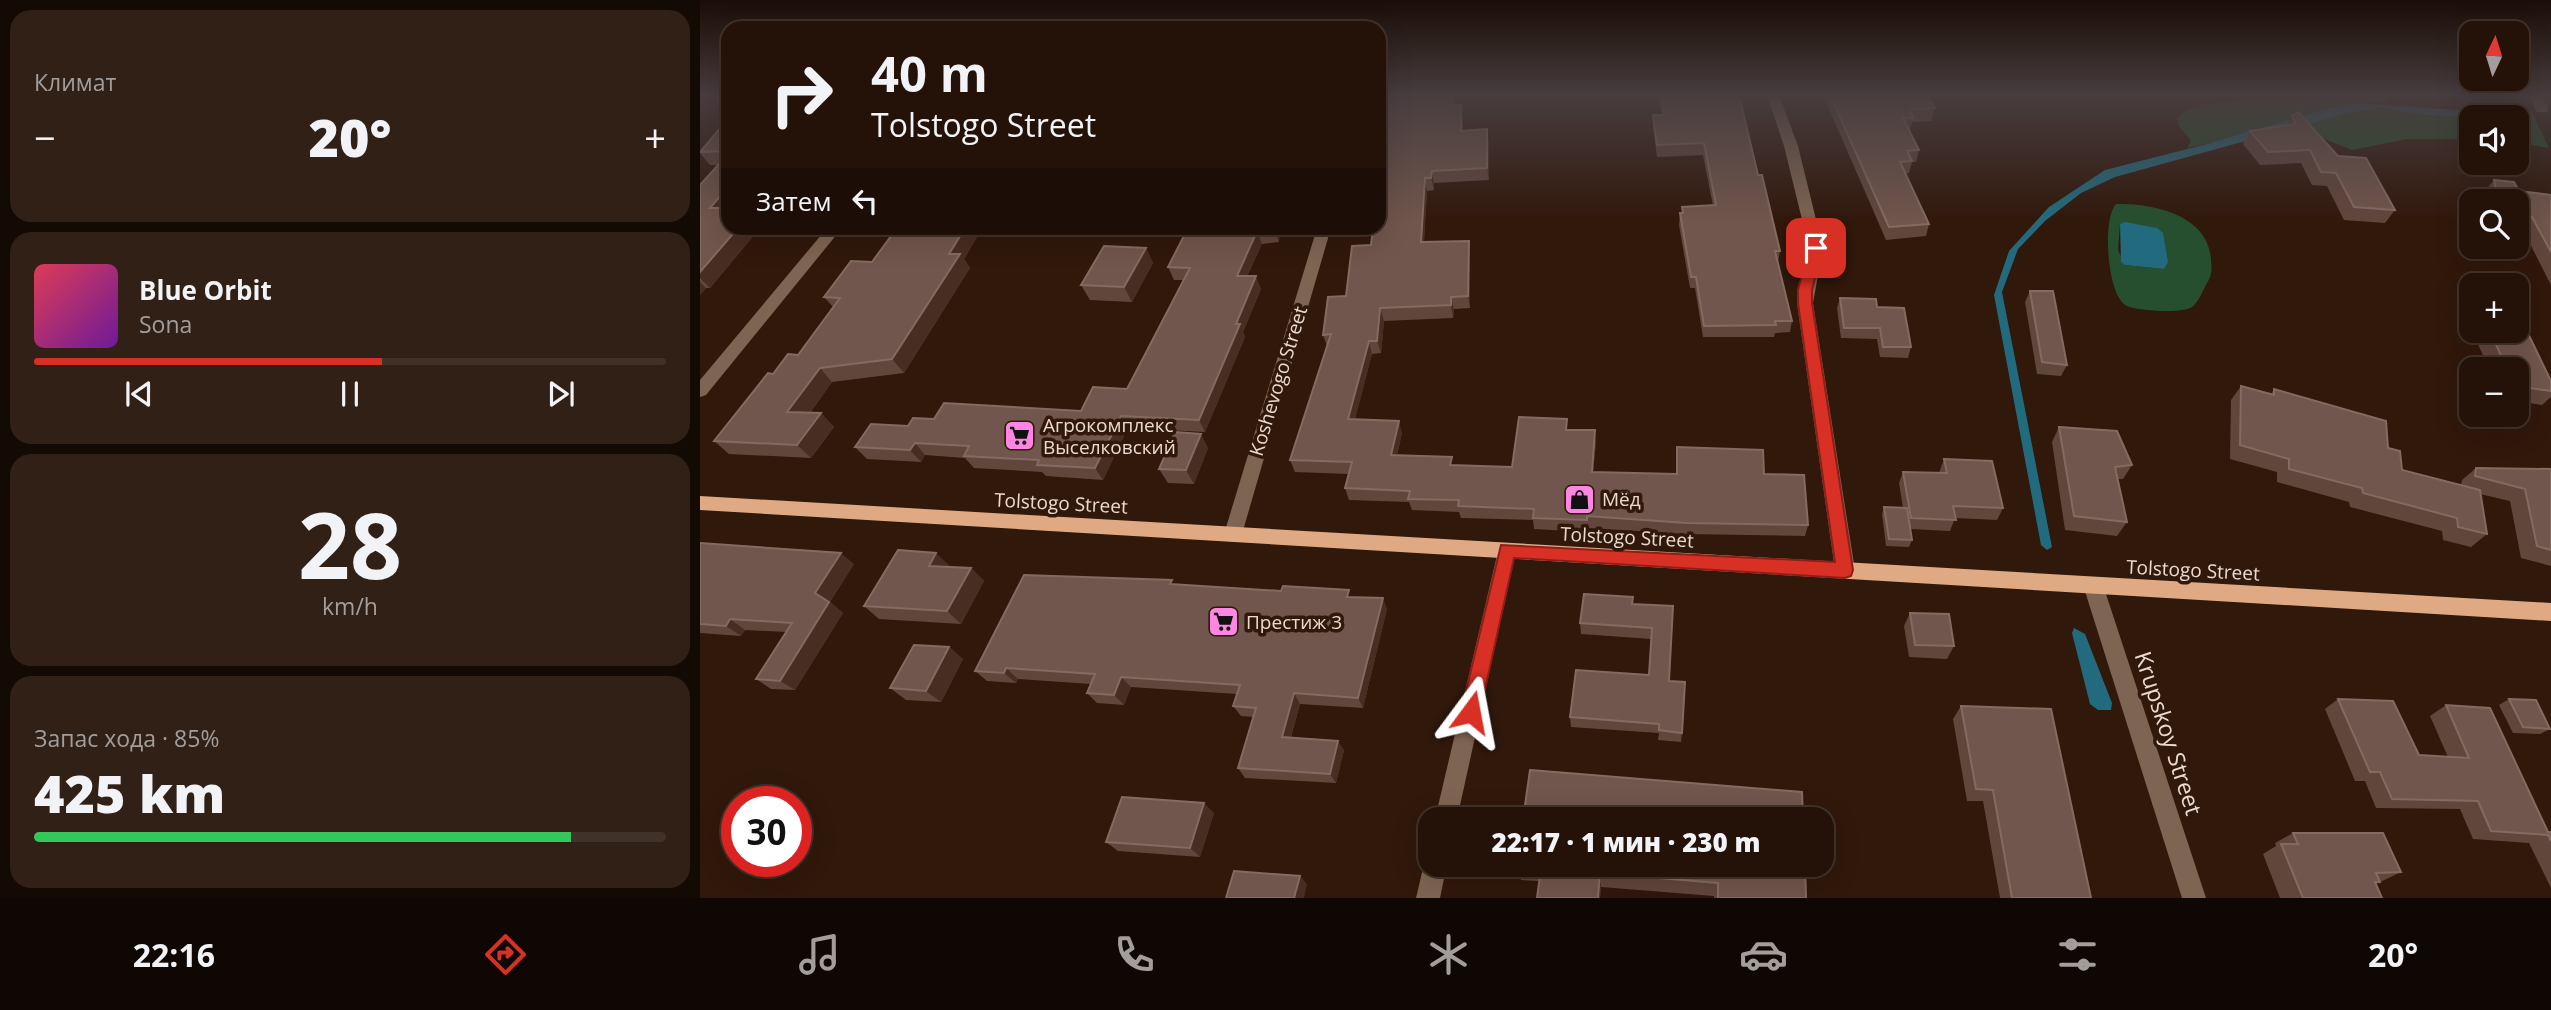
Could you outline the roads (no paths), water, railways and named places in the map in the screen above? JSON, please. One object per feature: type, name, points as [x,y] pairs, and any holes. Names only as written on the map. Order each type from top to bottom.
[{"type":"main road","name":"Tolstogo Street","points":[[700,503],[2551,612]]},
{"type":"street","points":[[1788,137],[1816,248],[1805,290],[1805,303],[1845,570]]},
{"type":"street","points":[[700,391],[829,235]]},
{"type":"street","name":"Koshevogo Street","points":[[1233,534],[1322,235]]},
{"type":"street","points":[[1449,807],[1507,551]]},
{"type":"street","name":"Krupskoy Street","points":[[2093,585],[2194,898]]},
{"type":"street","points":[[1428,898],[1433,877]]},
{"type":"water","points":[[2231,137],[2261,137],[2115,177],[2081,193],[2045,221],[2018,249],[2002,292],[2052,547],[2047,550],[2041,545],[1994,295],[2009,251],[2049,207],[2105,170]]},
{"type":"water","points":[[2125,222],[2157,228],[2163,233],[2168,262],[2164,269],[2125,265],[2121,262],[2120,224]]},
{"type":"water","points":[[2074,628],[2085,634],[2112,703],[2111,710],[2098,710],[2090,704],[2072,633]]},
{"type":"place","name":"Агрокомплекс Выселковский","points":[[1020,436]]},
{"type":"place","name":"Мёд","points":[[1579,499]]},
{"type":"place","name":"Престиж 3","points":[[1223,622]]}]
